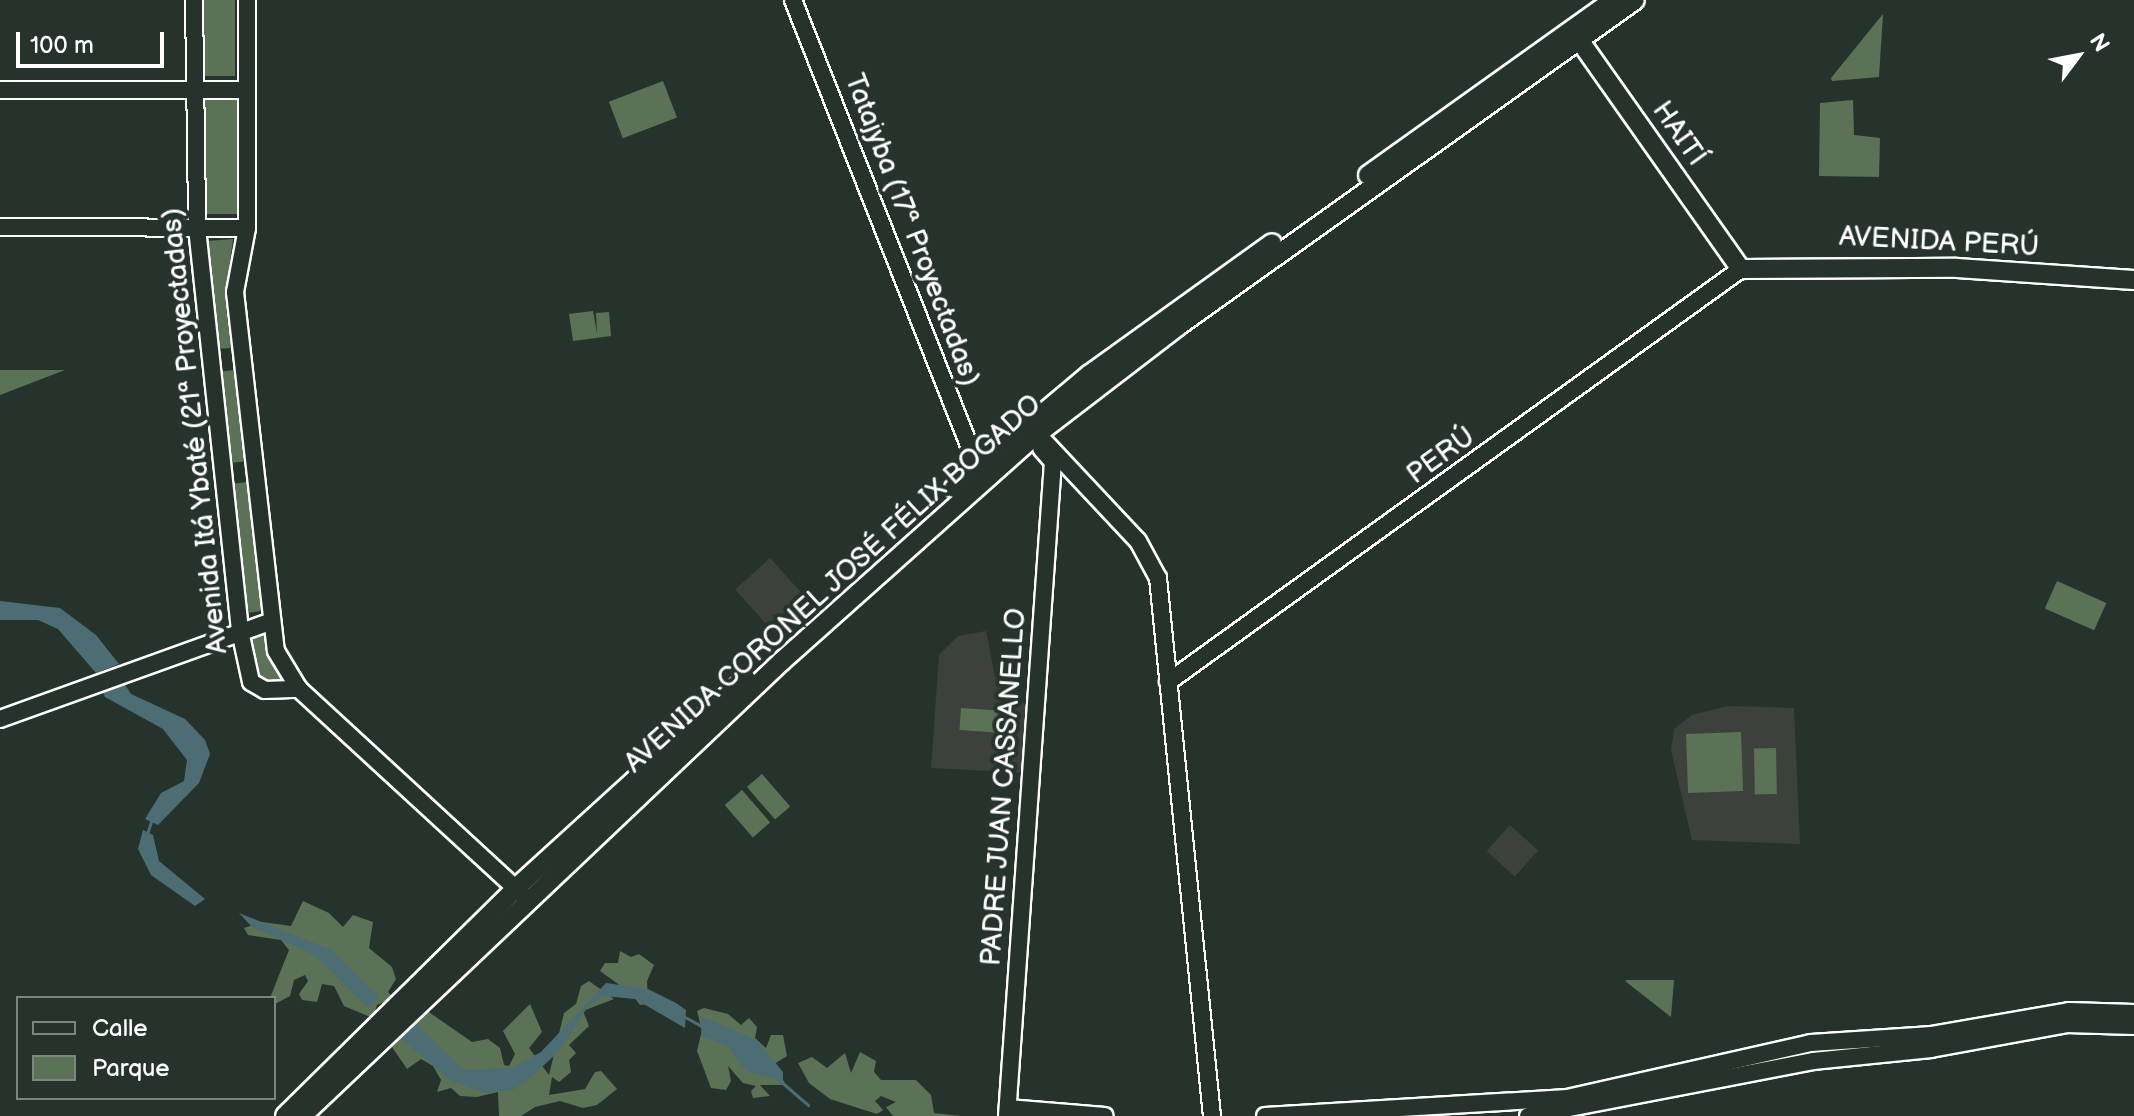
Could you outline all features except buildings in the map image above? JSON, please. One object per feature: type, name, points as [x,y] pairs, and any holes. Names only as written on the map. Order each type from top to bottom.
[{"type":"main road","name":"AVENIDA CORONEL JOSÉ FÉLIX BOGADO","points":[[1576,36],[1613,0]]},
{"type":"main road","name":"AVENIDA CORONEL JOSÉ FÉLIX BOGADO","points":[[302,1116],[378,1033],[522,893],[1029,431],[1576,36],[1635,0]]},
{"type":"main road","name":"HAITÍ","points":[[1576,36],[1741,269]]},
{"type":"main road","name":"AVENIDA PERÚ","points":[[1741,269],[1957,268],[2134,280]]},
{"type":"main road","name":"AVENIDA CORONEL JOSÉ FÉLIX BOGADO","points":[[285,1116],[378,1033]]},
{"type":"street","name":"Avenida Itá Ybaté (21ª Proyectadas)","points":[[194,0],[197,228],[240,631],[251,682],[265,690],[299,689]]},
{"type":"street","name":"Avenida Itá Ybaté (21ª Proyectadas)","points":[[247,0],[247,228],[235,292],[272,621],[280,662],[299,689]]},
{"type":"street","name":"Tatajyba (17ª Proyectadas)","points":[[793,0],[980,473]]},
{"type":"street","points":[[0,90],[247,90]]},
{"type":"street","points":[[0,227],[247,228]]},
{"type":"street","name":"PERÚ","points":[[1168,682],[1741,269]]},
{"type":"street","points":[[1029,431],[1089,488],[1138,541],[1156,570],[1212,1116]]},
{"type":"street","name":"PADRE JUAN CASSANELLO","points":[[1008,1112],[1053,462],[1029,431]]},
{"type":"street","points":[[1050,496],[1066,480],[1089,488]]},
{"type":"street","points":[[0,719],[272,621]]},
{"type":"street","points":[[299,689],[522,893]]},
{"type":"street","points":[[1265,1116],[1567,1098],[1811,1043],[1932,1035],[2069,1011],[2134,1013]]},
{"type":"street","points":[[1528,1116],[1813,1061],[1931,1049],[2067,1024],[2134,1026]]},
{"type":"street","points":[[1008,1112],[1105,1116]]},
{"type":"shaded area","points":[[770,558],[809,602],[775,633],[735,589]]},
{"type":"shaded area","points":[[986,631],[995,677],[1032,711],[1028,773],[931,768],[939,655],[958,636]]},
{"type":"shaded area","points":[[1728,706],[1794,708],[1800,844],[1692,840],[1671,750],[1674,729],[1692,715]]},
{"type":"shaded area","points":[[1510,825],[1538,850],[1515,876],[1487,851]]},
{"type":"green space","points":[[204,0],[235,0],[235,76],[204,76]]},
{"type":"green space","points":[[1883,14],[1879,77],[1832,81],[1831,78]]},
{"type":"green space","points":[[663,81],[677,117],[623,138],[609,102]]},
{"type":"green space","points":[[203,99],[237,99],[237,214],[203,214]]},
{"type":"green space","points":[[1853,100],[1854,135],[1880,138],[1879,177],[1819,176],[1820,103]]},
{"type":"green space","points":[[233,239],[225,298],[231,348],[215,349],[207,241]]},
{"type":"green space","points":[[593,311],[597,333],[596,313],[609,312],[611,336],[573,341],[569,314]]},
{"type":"green space","points":[[0,370],[65,370],[0,395]]},
{"type":"green space","points":[[235,370],[245,461],[230,463],[220,372]]},
{"type":"green space","points":[[247,482],[263,611],[248,613],[232,484]]},
{"type":"green space","points":[[2057,581],[2106,603],[2094,630],[2045,608]]},
{"type":"green space","points":[[264,634],[272,662],[287,682],[258,679],[248,639]]},
{"type":"green space","points":[[961,708],[1005,711],[1003,733],[959,730]]},
{"type":"green space","points":[[1741,732],[1743,791],[1688,793],[1686,734]]},
{"type":"green space","points":[[1754,748],[1776,748],[1777,794],[1755,794]]},
{"type":"green space","points":[[762,774],[790,806],[775,820],[747,787]]},
{"type":"green space","points":[[742,790],[770,822],[753,838],[725,805]]},
{"type":"green space","points":[[303,901],[329,913],[343,927],[353,915],[373,922],[369,948],[392,967],[396,979],[388,992],[393,998],[377,1005],[373,1018],[344,1006],[334,986],[322,984],[317,1002],[302,1000],[299,994],[308,981],[305,975],[294,980],[290,996],[276,1003],[276,996],[271,996],[289,950],[281,940],[248,935],[244,928],[262,922],[291,926]]},
{"type":"green space","points":[[620,951],[631,957],[639,954],[654,965],[647,981],[648,1004],[640,1005],[632,994],[600,971],[605,963],[618,963]]},
{"type":"green space","points":[[1627,980],[1674,980],[1671,1017],[1625,981]]},
{"type":"green space","points":[[589,981],[614,999],[583,1011],[589,1026],[569,1045],[576,1053],[569,1060],[571,1072],[559,1082],[552,1077],[549,1095],[585,1089],[595,1072],[601,1071],[617,1089],[597,1105],[583,1108],[560,1101],[535,1107],[521,1116],[499,1116],[498,1092],[477,1097],[460,1096],[451,1088],[437,1092],[441,1080],[433,1066],[421,1059],[407,1069],[392,1047],[423,1008],[472,1042],[488,1039],[500,1048],[504,1065],[509,1066],[515,1054],[503,1031],[530,1004],[542,1032],[529,1048],[549,1075],[564,1013],[576,1004],[581,986]]},
{"type":"green space","points":[[704,1008],[728,1014],[741,1025],[749,1018],[757,1027],[755,1038],[766,1048],[771,1035],[783,1035],[787,1056],[774,1064],[786,1085],[760,1085],[770,1096],[753,1098],[751,1091],[756,1086],[743,1083],[728,1066],[731,1081],[726,1090],[711,1088],[697,1051],[702,1030],[697,1011]]},
{"type":"green space","points":[[860,1052],[876,1061],[874,1072],[881,1080],[916,1080],[931,1095],[934,1113],[961,1116],[893,1116],[886,1107],[896,1102],[881,1096],[875,1101],[883,1110],[877,1114],[830,1099],[809,1083],[798,1063],[812,1057],[827,1068],[845,1053],[851,1073]]},
{"type":"water","points":[[0,601],[60,608],[96,635],[119,664],[96,673],[58,629],[38,620],[0,620]]},
{"type":"water","points":[[124,683],[131,694],[185,719],[205,740],[210,754],[199,783],[158,825],[145,819],[161,793],[184,781],[187,760],[163,729],[105,697],[101,689]]},
{"type":"water","points":[[143,830],[153,835],[159,861],[205,899],[195,906],[151,875],[138,849]]},
{"type":"water","points":[[239,913],[332,950],[379,997],[369,1008],[314,955],[251,926]]},
{"type":"water","points":[[606,983],[648,989],[676,1003],[686,1010],[685,1028],[635,999],[604,996],[589,1005],[557,1053],[528,1080],[513,1090],[486,1093],[452,1081],[400,1038],[416,1023],[464,1070],[512,1068],[541,1052]]},
{"type":"water","points":[[702,1016],[757,1040],[783,1072],[783,1081],[746,1071],[729,1047],[701,1036]]},
{"type":"waterway","points":[[147,834],[152,819]]},
{"type":"waterway","points":[[685,1017],[703,1027]]},
{"type":"waterway","points":[[778,1079],[808,1105]]}]
